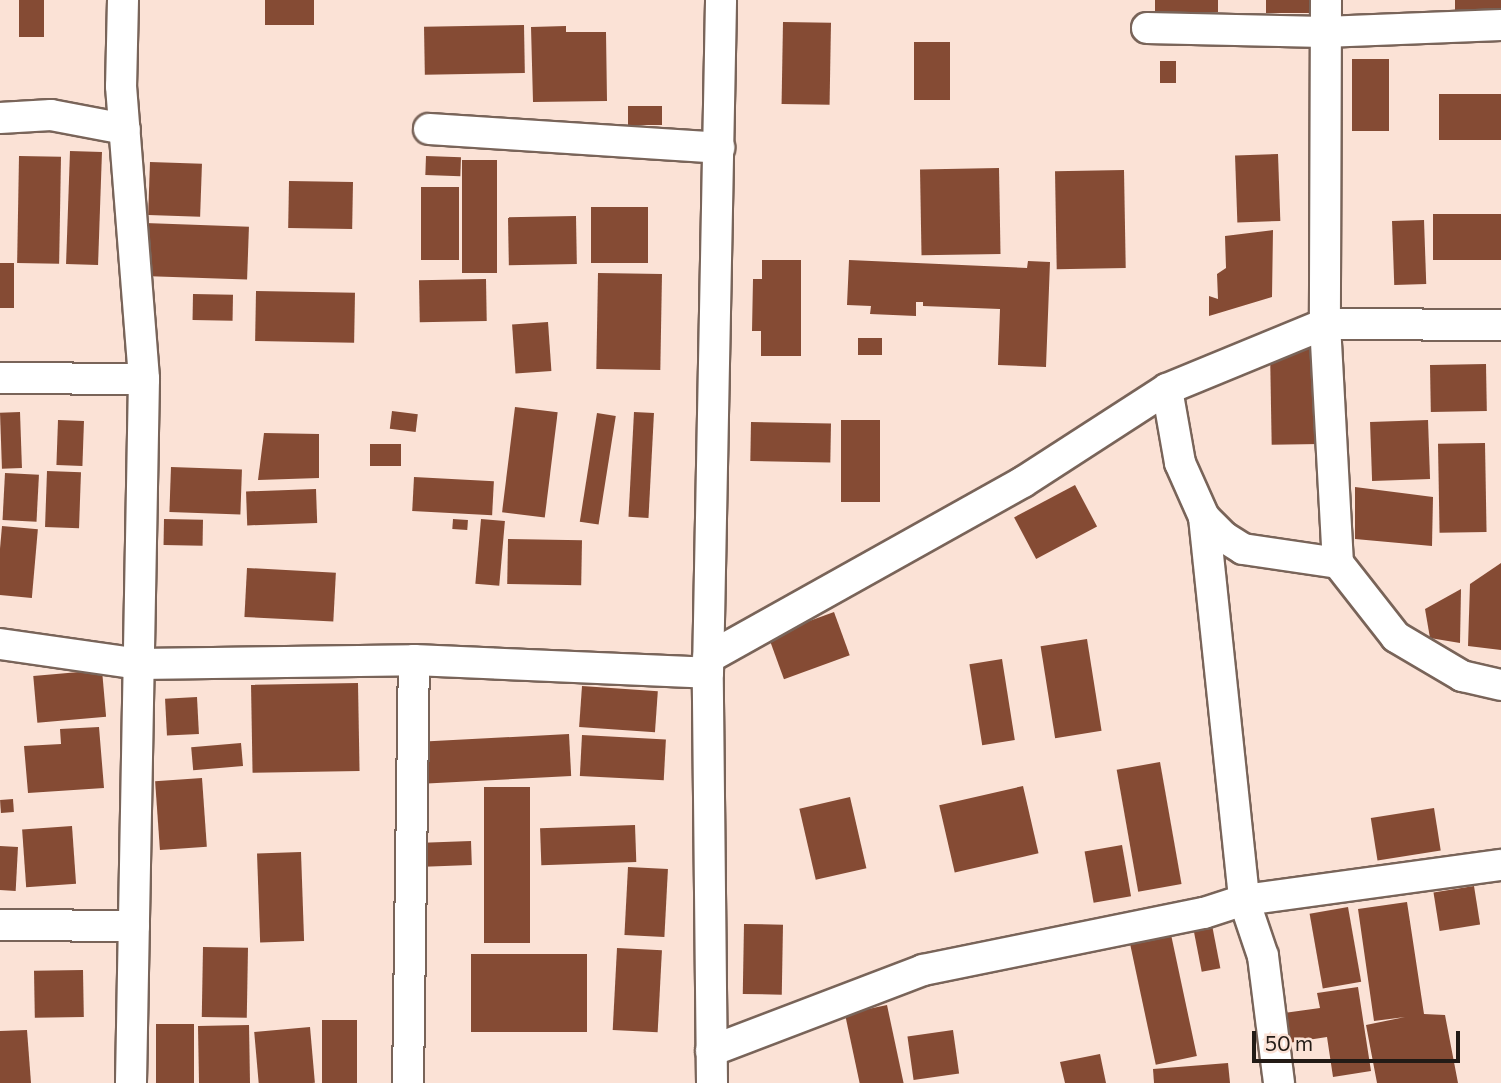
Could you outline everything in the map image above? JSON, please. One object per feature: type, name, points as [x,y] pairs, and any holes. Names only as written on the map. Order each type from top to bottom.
[{"type":"street","points":[[123,0],[125,129],[144,379],[131,1083]]},
{"type":"street","points":[[712,1083],[708,666],[721,0]]},
{"type":"street","points":[[1326,0],[1325,324],[1338,563],[1396,637],[1462,676],[1501,685]]},
{"type":"street","points":[[1147,28],[1324,32],[1501,25]]},
{"type":"street","points":[[0,118],[51,115],[125,129]]},
{"type":"street","points":[[429,129],[719,148]]},
{"type":"street","points":[[0,645],[139,664],[414,660],[708,666],[1023,482],[1167,389],[1325,324],[1501,326]]},
{"type":"street","points":[[0,378],[144,379]]},
{"type":"street","points":[[1167,389],[1180,463],[1204,517],[1244,900],[1264,956],[1279,1083]]},
{"type":"street","points":[[1204,517],[1243,549],[1338,563]]},
{"type":"street","points":[[408,1083],[414,660]]},
{"type":"street","points":[[711,1051],[923,970],[1204,913],[1244,900],[1501,865]]},
{"type":"street","points":[[0,925],[134,926]]},
{"type":"building","points":[[19,0],[44,0],[44,37],[19,37]]},
{"type":"building","points":[[265,0],[314,0],[314,25],[265,25]]},
{"type":"building","points":[[1155,0],[1218,0],[1218,12],[1155,12]]},
{"type":"building","points":[[1266,0],[1318,0],[1318,13],[1266,13]]},
{"type":"building","points":[[1455,0],[1501,0],[1501,18],[1455,18]]},
{"type":"building","points":[[783,22],[831,23],[830,105],[782,104]]},
{"type":"building","points":[[524,25],[525,73],[425,75],[424,27]]},
{"type":"building","points":[[566,26],[566,32],[606,32],[607,101],[533,102],[531,27]]},
{"type":"building","points":[[914,42],[950,42],[950,100],[914,100]]},
{"type":"building","points":[[1352,59],[1389,59],[1389,131],[1352,131]]},
{"type":"building","points":[[1160,61],[1176,61],[1176,83],[1160,83]]},
{"type":"building","points":[[1439,94],[1501,94],[1501,140],[1439,140]]},
{"type":"building","points":[[628,106],[662,106],[662,125],[628,125]]},
{"type":"building","points":[[70,151],[102,152],[98,265],[66,264]]},
{"type":"building","points":[[1278,154],[1280,221],[1237,222],[1235,156]]},
{"type":"building","points":[[19,156],[61,157],[59,264],[17,263]]},
{"type":"building","points":[[426,156],[461,157],[460,176],[425,175]]},
{"type":"building","points":[[462,160],[497,160],[497,273],[462,273]]},
{"type":"building","points":[[150,162],[202,164],[200,217],[148,215]]},
{"type":"building","points":[[999,168],[1001,254],[922,255],[920,169]]},
{"type":"building","points":[[1124,170],[1126,268],[1057,269],[1055,171]]},
{"type":"building","points":[[289,181],[353,182],[352,229],[288,228]]},
{"type":"building","points":[[421,187],[459,187],[459,260],[421,260]]},
{"type":"building","points":[[591,207],[648,207],[648,263],[591,263]]},
{"type":"building","points":[[1433,214],[1501,214],[1501,260],[1433,260]]},
{"type":"building","points":[[576,216],[577,264],[509,265],[508,217]]},
{"type":"building","points":[[1424,220],[1426,284],[1394,285],[1392,221]]},
{"type":"building","points":[[145,223],[249,227],[247,280],[143,276]]},
{"type":"building","points":[[1273,230],[1272,297],[1209,316],[1209,296],[1218,299],[1217,274],[1226,268],[1225,236]]},
{"type":"building","points":[[762,260],[801,260],[801,356],[761,356],[761,331],[752,331],[753,279],[762,279]]},
{"type":"building","points":[[849,260],[1027,268],[1028,261],[1050,262],[1046,367],[998,365],[1000,309],[923,306],[923,302],[916,302],[916,316],[870,314],[871,306],[847,305]]},
{"type":"building","points":[[0,263],[14,263],[14,308],[0,308]]},
{"type":"building","points":[[598,273],[662,274],[660,370],[596,369]]},
{"type":"building","points":[[486,279],[487,321],[420,322],[419,280]]},
{"type":"building","points":[[256,291],[355,293],[354,343],[255,341]]},
{"type":"building","points":[[193,294],[233,295],[233,321],[193,320]]},
{"type":"building","points":[[548,322],[551,371],[516,373],[512,325]]},
{"type":"building","points":[[858,338],[882,338],[882,355],[858,355]]},
{"type":"building","points":[[1318,348],[1320,444],[1272,445],[1270,349]]},
{"type":"building","points":[[1486,364],[1487,411],[1431,412],[1430,365]]},
{"type":"building","points":[[515,407],[558,412],[545,517],[502,512]]},
{"type":"building","points":[[392,411],[418,414],[416,432],[390,429]]},
{"type":"building","points":[[20,412],[22,468],[2,469],[0,413]]},
{"type":"building","points":[[634,412],[654,413],[648,518],[629,517]]},
{"type":"building","points":[[597,413],[616,416],[599,525],[580,522]]},
{"type":"building","points":[[58,420],[84,421],[82,466],[56,465]]},
{"type":"building","points":[[841,420],[880,420],[880,502],[841,502]]},
{"type":"building","points":[[1428,420],[1430,479],[1372,481],[1370,422]]},
{"type":"building","points":[[751,422],[831,423],[830,462],[750,461]]},
{"type":"building","points":[[264,433],[319,434],[319,478],[258,480]]},
{"type":"building","points":[[1485,443],[1487,532],[1440,533],[1438,444]]},
{"type":"building","points":[[370,444],[401,444],[401,466],[370,466]]},
{"type":"building","points":[[171,467],[242,469],[240,514],[169,512]]},
{"type":"building","points":[[47,471],[81,472],[79,528],[45,527]]},
{"type":"building","points":[[5,473],[39,475],[36,522],[3,520]]},
{"type":"building","points":[[414,477],[494,481],[492,515],[412,511]]},
{"type":"building","points":[[1075,485],[1097,526],[1036,559],[1014,517]]},
{"type":"building","points":[[1355,487],[1433,497],[1432,546],[1355,539]]},
{"type":"building","points":[[316,489],[317,523],[247,525],[246,491]]},
{"type":"building","points":[[164,519],[203,520],[203,546],[164,545]]},
{"type":"building","points":[[453,519],[468,520],[467,530],[452,529]]},
{"type":"building","points":[[481,519],[505,521],[499,586],[475,584]]},
{"type":"building","points":[[2,526],[38,529],[32,598],[0,595]]},
{"type":"building","points":[[508,539],[582,540],[581,585],[507,584]]},
{"type":"building","points":[[1501,563],[1501,650],[1468,646],[1470,584]]},
{"type":"building","points":[[247,568],[336,573],[333,622],[244,617]]},
{"type":"building","points":[[1461,589],[1460,643],[1430,638],[1425,609]]},
{"type":"building","points":[[834,612],[850,655],[784,679],[768,636]]},
{"type":"building","points":[[1087,639],[1102,731],[1055,738],[1041,646]]},
{"type":"building","points":[[1002,659],[1015,740],[982,745],[969,664]]},
{"type":"building","points":[[102,670],[106,717],[37,723],[33,676]]},
{"type":"building","points":[[358,683],[360,771],[253,773],[251,685]]},
{"type":"building","points":[[582,686],[658,691],[655,732],[579,727]]},
{"type":"building","points":[[197,697],[199,734],[167,736],[165,699]]},
{"type":"building","points":[[99,727],[104,788],[28,793],[24,746],[61,744],[60,729]]},
{"type":"building","points":[[569,734],[571,776],[417,784],[415,742]]},
{"type":"building","points":[[582,735],[666,739],[664,780],[580,776]]},
{"type":"building","points":[[241,743],[243,766],[193,770],[191,747]]},
{"type":"building","points":[[1160,762],[1182,884],[1138,892],[1117,770]]},
{"type":"building","points":[[202,778],[207,847],[160,850],[155,781]]},
{"type":"building","points":[[1023,786],[1039,853],[955,873],[939,805]]},
{"type":"building","points":[[484,787],[530,787],[530,943],[484,943]]},
{"type":"building","points":[[850,797],[866,868],[816,880],[799,809]]},
{"type":"building","points":[[13,799],[14,812],[1,813],[0,800]]},
{"type":"building","points":[[1434,808],[1441,850],[1378,860],[1371,818]]},
{"type":"building","points":[[635,825],[636,862],[541,865],[540,828]]},
{"type":"building","points":[[72,826],[76,884],[26,887],[22,829]]},
{"type":"building","points":[[471,841],[472,865],[417,867],[416,843]]},
{"type":"building","points":[[1122,845],[1131,896],[1094,903],[1085,852]]},
{"type":"building","points":[[0,846],[18,847],[16,891],[0,890]]},
{"type":"building","points":[[301,852],[304,941],[260,942],[257,854]]},
{"type":"building","points":[[628,867],[668,869],[664,937],[624,935]]},
{"type":"building","points":[[1474,886],[1480,925],[1440,931],[1434,892]]},
{"type":"building","points":[[1407,902],[1424,1014],[1445,1015],[1458,1083],[1377,1083],[1366,1025],[1405,1017],[1374,1021],[1358,909]]},
{"type":"building","points":[[1348,907],[1361,982],[1323,989],[1310,914]]},
{"type":"building","points":[[744,924],[783,925],[782,995],[743,994]]},
{"type":"building","points":[[1169,925],[1197,1056],[1156,1065],[1128,934]]},
{"type":"building","points":[[1212,925],[1220,968],[1202,972],[1193,929]]},
{"type":"building","points":[[203,947],[248,948],[247,1018],[202,1017]]},
{"type":"building","points":[[617,948],[662,950],[658,1032],[613,1030]]},
{"type":"building","points":[[471,954],[587,954],[587,1032],[471,1032]]},
{"type":"building","points":[[83,970],[84,1017],[35,1018],[34,971]]},
{"type":"building","points":[[1358,987],[1371,1071],[1333,1077],[1327,1037],[1288,1043],[1284,1013],[1320,1008],[1317,993]]},
{"type":"building","points":[[887,1005],[904,1083],[860,1083],[845,1014]]},
{"type":"building","points":[[322,1020],[357,1020],[357,1083],[322,1083]]},
{"type":"building","points":[[156,1024],[194,1024],[194,1083],[156,1083]]},
{"type":"building","points":[[249,1025],[250,1083],[199,1083],[198,1026]]},
{"type":"building","points":[[310,1027],[315,1083],[259,1083],[254,1032]]},
{"type":"building","points":[[27,1030],[31,1083],[0,1083],[0,1031]]},
{"type":"building","points":[[953,1030],[959,1074],[914,1080],[907,1036]]},
{"type":"building","points":[[1100,1054],[1106,1083],[1065,1083],[1060,1062]]},
{"type":"building","points":[[1228,1063],[1230,1083],[1154,1083],[1153,1069]]}]
